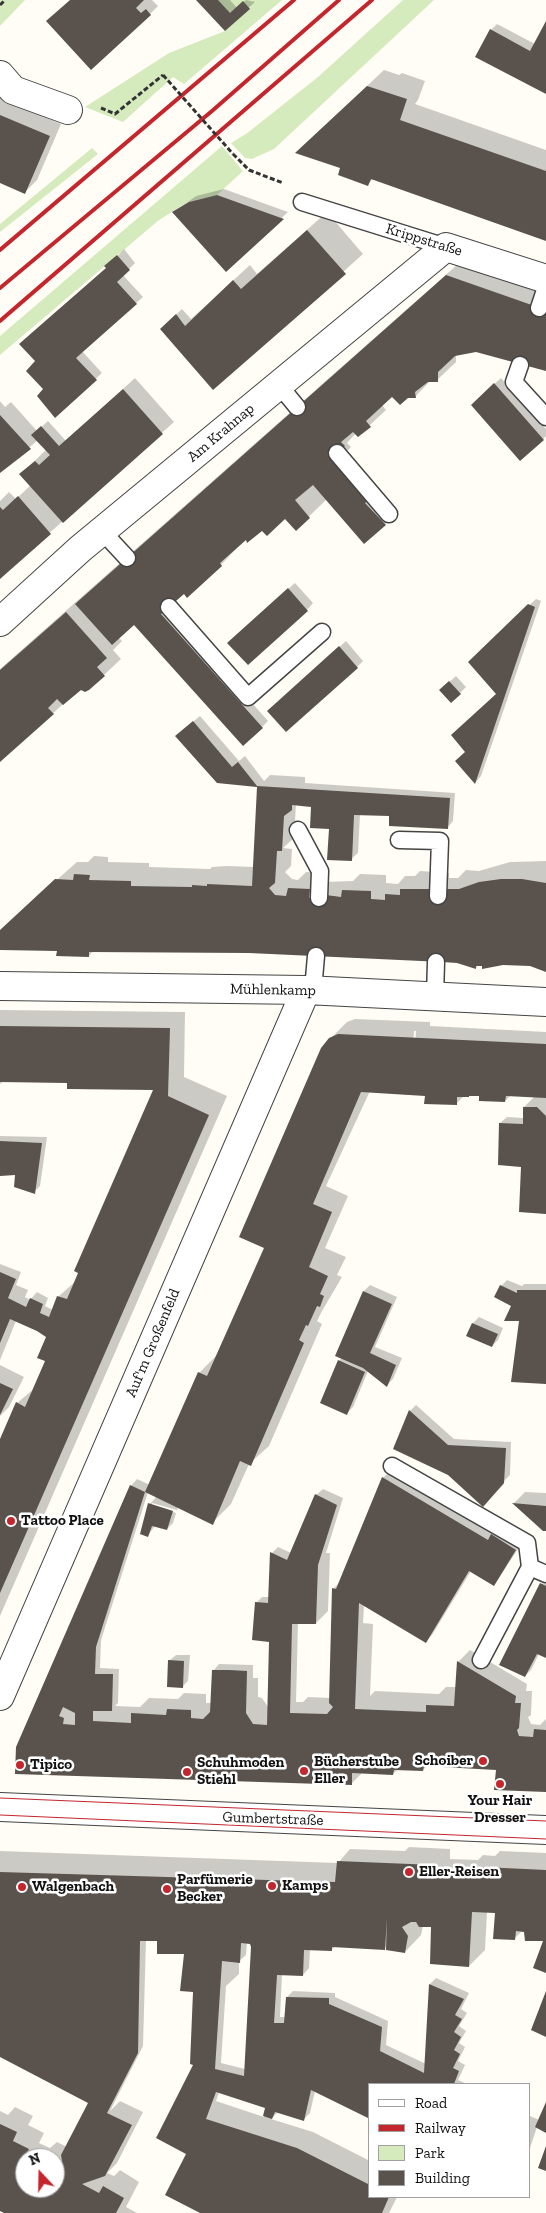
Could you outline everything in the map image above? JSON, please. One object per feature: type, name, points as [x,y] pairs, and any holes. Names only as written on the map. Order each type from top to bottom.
[{"type":"street","points":[[0,74],[13,90],[68,110]]},
{"type":"street","name":"Krippstraße","points":[[446,247],[546,279]]},
{"type":"street","name":"Am Krahnap","points":[[0,622],[102,531],[446,247]]},
{"type":"street","name":"Mühlenkamp","points":[[0,986],[309,990],[546,1002]]},
{"type":"street","name":"Auf'm Großenfeld","points":[[0,1696],[309,990]]},
{"type":"street","name":"Gumbertstraße","points":[[0,1807],[546,1830]]},
{"type":"lane","name":"Krippstraße","points":[[302,202],[446,247]]},
{"type":"lane","points":[[539,308],[546,287]]},
{"type":"lane","points":[[520,366],[514,382],[546,417]]},
{"type":"lane","points":[[279,385],[297,407]]},
{"type":"lane","points":[[337,453],[390,514]]},
{"type":"lane","points":[[102,531],[126,558]]},
{"type":"lane","points":[[169,607],[248,697],[322,632]]},
{"type":"lane","points":[[298,830],[320,871],[319,898]]},
{"type":"lane","points":[[399,840],[440,841],[438,896]]},
{"type":"lane","points":[[309,990],[316,956]]},
{"type":"lane","points":[[435,996],[436,962]]},
{"type":"lane","points":[[392,1466],[526,1543],[530,1567],[481,1660]]},
{"type":"lane","points":[[530,1567],[546,1574]]},
{"type":"path","points":[[0,5],[5,0]]},
{"type":"path","points":[[94,105],[115,114],[163,75],[248,170],[290,186]]},
{"type":"green space","points":[[0,0],[25,0],[0,26]]},
{"type":"green space","points":[[197,0],[282,0],[184,84],[173,77],[123,122],[85,107],[169,53],[225,31]]},
{"type":"green space","points":[[403,0],[434,0],[274,149],[252,159],[245,158],[231,143],[246,134],[318,77]]},
{"type":"green space","points":[[222,146],[243,171],[217,195],[188,202],[159,220],[0,355],[0,336]]},
{"type":"green space","points":[[92,148],[98,154],[0,232],[0,224]]},
{"type":"building","points":[[70,0],[144,0],[136,8],[141,13],[146,9],[151,15],[91,70],[46,21]]},
{"type":"building","points":[[196,0],[218,0],[230,13],[243,1],[250,9],[225,31]]},
{"type":"building","points":[[546,21],[546,94],[475,57],[490,29],[530,51]]},
{"type":"building","points":[[367,86],[407,99],[400,120],[546,171],[546,241],[371,179],[368,186],[338,175],[340,168],[295,153]]},
{"type":"building","points":[[0,115],[50,136],[25,194],[0,183]]},
{"type":"building","points":[[217,195],[284,219],[226,272],[172,212],[189,202]]},
{"type":"building","points":[[307,230],[346,274],[213,390],[160,329],[176,314],[185,326],[233,280],[241,289]]},
{"type":"building","points":[[117,255],[130,270],[117,282],[137,304],[76,358],[97,380],[55,418],[37,396],[43,389],[26,371],[35,361],[19,344],[106,268],[104,266]]},
{"type":"building","points":[[446,275],[546,310],[546,371],[476,352],[455,356],[438,372],[438,382],[428,382],[415,392],[416,398],[408,398],[400,405],[392,397],[366,421],[371,427],[358,437],[353,432],[341,442],[345,446],[331,458],[369,500],[365,503],[386,525],[364,544],[313,485],[295,500],[310,518],[296,531],[285,519],[267,536],[262,531],[247,543],[246,540],[220,563],[222,566],[187,598],[184,594],[161,614],[263,728],[243,746],[134,625],[112,645],[75,604]]},
{"type":"building","points":[[494,383],[544,440],[520,461],[471,405]]},
{"type":"building","points":[[123,389],[163,434],[63,523],[19,474],[35,461],[39,465],[50,455],[31,435],[41,426],[59,446]]},
{"type":"building","points":[[0,415],[31,449],[0,473]]},
{"type":"building","points":[[18,496],[51,534],[0,579],[0,507],[3,510]]},
{"type":"building","points":[[288,588],[308,611],[248,665],[227,643]]},
{"type":"building","points":[[528,604],[535,607],[475,784],[455,761],[465,752],[451,735],[496,694],[468,662]]},
{"type":"building","points":[[66,612],[107,658],[97,667],[105,676],[89,690],[85,692],[81,690],[63,705],[57,699],[48,708],[54,714],[0,762],[0,670]]},
{"type":"building","points":[[339,646],[358,668],[286,732],[267,711]]},
{"type":"building","points":[[449,681],[461,694],[451,703],[439,690]]},
{"type":"building","points":[[193,721],[232,767],[238,762],[257,786],[450,798],[448,829],[389,826],[389,816],[354,815],[352,861],[327,860],[329,829],[310,828],[311,807],[292,805],[292,810],[284,816],[282,851],[277,851],[275,883],[269,888],[275,895],[286,896],[288,888],[310,889],[309,898],[325,898],[326,895],[341,897],[342,890],[371,891],[371,899],[385,900],[385,894],[400,895],[400,889],[459,889],[479,882],[501,879],[522,879],[546,883],[546,972],[530,966],[503,965],[482,969],[482,966],[476,966],[476,969],[457,963],[443,962],[249,953],[89,952],[89,957],[56,956],[57,951],[0,950],[0,930],[55,879],[73,880],[74,874],[90,875],[89,880],[131,881],[131,886],[192,887],[192,885],[207,886],[207,884],[252,886],[257,787],[217,783],[175,736]]},
{"type":"building","points":[[0,1026],[170,1028],[168,1096],[209,1115],[0,1593],[0,1439],[16,1402],[25,1407],[45,1361],[37,1358],[46,1337],[10,1319],[0,1343],[0,1272],[16,1279],[8,1298],[26,1307],[30,1298],[43,1304],[40,1313],[49,1317],[57,1296],[67,1299],[78,1273],[74,1271],[153,1090],[67,1089],[67,1083],[0,1082]]},
{"type":"building","points":[[338,1034],[546,1044],[546,1098],[506,1096],[505,1102],[479,1101],[479,1096],[469,1096],[457,1097],[457,1105],[424,1104],[425,1096],[361,1092],[313,1204],[332,1212],[309,1267],[328,1276],[320,1294],[324,1296],[320,1307],[317,1306],[299,1340],[304,1343],[251,1466],[240,1461],[213,1525],[145,1492],[198,1372],[207,1376],[264,1248],[239,1237],[321,1048],[329,1038]]},
{"type":"building","points":[[523,1107],[537,1107],[546,1116],[546,1214],[519,1212],[521,1167],[498,1165],[499,1123],[523,1124]]},
{"type":"building","points":[[0,1141],[42,1143],[35,1194],[14,1187],[15,1175],[0,1176]]},
{"type":"building","points":[[500,1285],[517,1293],[517,1290],[546,1290],[546,1384],[511,1382],[519,1321],[504,1321],[511,1306],[494,1297]]},
{"type":"building","points":[[363,1291],[392,1304],[370,1353],[396,1365],[387,1387],[363,1368],[335,1356]]},
{"type":"building","points":[[472,1323],[498,1334],[492,1347],[466,1336]]},
{"type":"building","points":[[338,1360],[365,1372],[347,1415],[320,1403]]},
{"type":"building","points":[[0,1383],[13,1389],[0,1415]]},
{"type":"building","points":[[409,1410],[448,1445],[506,1448],[504,1483],[483,1507],[448,1475],[393,1449]]},
{"type":"building","points":[[382,1477],[488,1540],[491,1534],[516,1550],[494,1586],[469,1571],[426,1643],[359,1603],[355,1709],[426,1712],[426,1705],[454,1706],[457,1661],[516,1696],[515,1703],[521,1703],[519,1728],[517,1730],[519,1736],[533,1737],[534,1729],[546,1730],[546,1792],[494,1790],[496,1770],[424,1766],[423,1771],[394,1770],[393,1775],[352,1773],[352,1785],[15,1774],[16,1747],[130,1485],[145,1492],[96,1647],[95,1674],[113,1674],[112,1711],[93,1711],[93,1721],[131,1723],[131,1713],[166,1715],[167,1709],[191,1710],[191,1718],[203,1719],[210,1712],[212,1670],[229,1670],[247,1671],[246,1713],[253,1724],[267,1725],[269,1642],[252,1640],[255,1602],[268,1603],[270,1552],[287,1560],[315,1494],[337,1505],[318,1565],[316,1624],[292,1624],[290,1713],[327,1714],[333,1707],[329,1703],[332,1588],[336,1589]],"holes":[[[63,1707],[75,1713],[75,1725],[63,1724],[64,1718],[59,1716]]]},
{"type":"building","points":[[148,1503],[173,1511],[167,1530],[152,1526],[148,1537],[140,1534]]},
{"type":"building","points":[[512,1503],[546,1506],[546,1531],[543,1531]]},
{"type":"building","points":[[540,1583],[546,1586],[546,1658],[537,1654],[525,1677],[499,1665]]},
{"type":"building","points":[[168,1660],[184,1661],[183,1688],[167,1687]]},
{"type":"building","points":[[337,1861],[435,1865],[434,1875],[465,1876],[466,1871],[482,1872],[483,1867],[546,1870],[546,1973],[533,1968],[543,1941],[525,1941],[524,1932],[516,1931],[515,1940],[493,1939],[495,1913],[472,1912],[469,1967],[430,1964],[431,1927],[419,1927],[416,1922],[411,1922],[402,1927],[408,1936],[405,1953],[386,1950],[387,1918],[385,1950],[332,1947],[332,1951],[304,1950],[303,1976],[277,1975],[274,2023],[284,2023],[286,1997],[329,1998],[329,2004],[382,2027],[380,2051],[424,2073],[429,1984],[464,1999],[455,2015],[462,2019],[454,2032],[461,2037],[454,2050],[460,2054],[453,2068],[459,2071],[454,2083],[368,2083],[368,2118],[311,2090],[304,2121],[275,2112],[272,2119],[263,2116],[265,2108],[216,2092],[206,2119],[297,2148],[368,2184],[368,2198],[389,2198],[382,2213],[200,2213],[165,2195],[186,2154],[156,2138],[193,2065],[190,2064],[193,1992],[180,1991],[184,1954],[157,1954],[157,1941],[140,1941],[138,2053],[107,2113],[132,2125],[105,2176],[82,2184],[99,2193],[103,2186],[124,2198],[116,2213],[4,2213],[0,2211],[0,2124],[17,2132],[13,2141],[27,2148],[15,2148],[15,2198],[65,2198],[65,2148],[88,2103],[0,2057],[0,1872],[335,1882]],"holes":[[[241,1943],[250,1944],[251,1947],[244,2076],[215,2069],[222,1961],[240,1963]]]},
{"type":"building","points":[[546,1991],[546,2037],[531,2030]]},
{"type":"building","points":[[546,2102],[546,2133],[535,2127]]},
{"type":"building","points":[[546,2146],[546,2171],[538,2168]]},
{"type":"tram line","points":[[0,1798],[546,1821]]},
{"type":"tram line","points":[[0,1815],[546,1839]]},
{"type":"railway","points":[[0,250],[294,0]]},
{"type":"railway","points":[[0,288],[212,111],[339,0]]},
{"type":"railway","points":[[0,321],[372,0]]},
{"type":"place","name":"Tattoo Place","points":[[11,1521]]},
{"type":"place","name":"Schoiber","points":[[483,1761]]},
{"type":"place","name":"Tipico","points":[[20,1765]]},
{"type":"place","name":"Bücherstube Eller","points":[[304,1771]]},
{"type":"place","name":"Schuhmoden Stiehl","points":[[187,1772]]},
{"type":"place","name":"Your Hair Dresser","points":[[500,1784]]},
{"type":"place","name":"Eller-Reisen","points":[[409,1872]]},
{"type":"place","name":"Kamps","points":[[272,1886]]},
{"type":"place","name":"Walgenbach","points":[[22,1887]]},
{"type":"place","name":"Parfümerie Becker","points":[[167,1889]]}]
